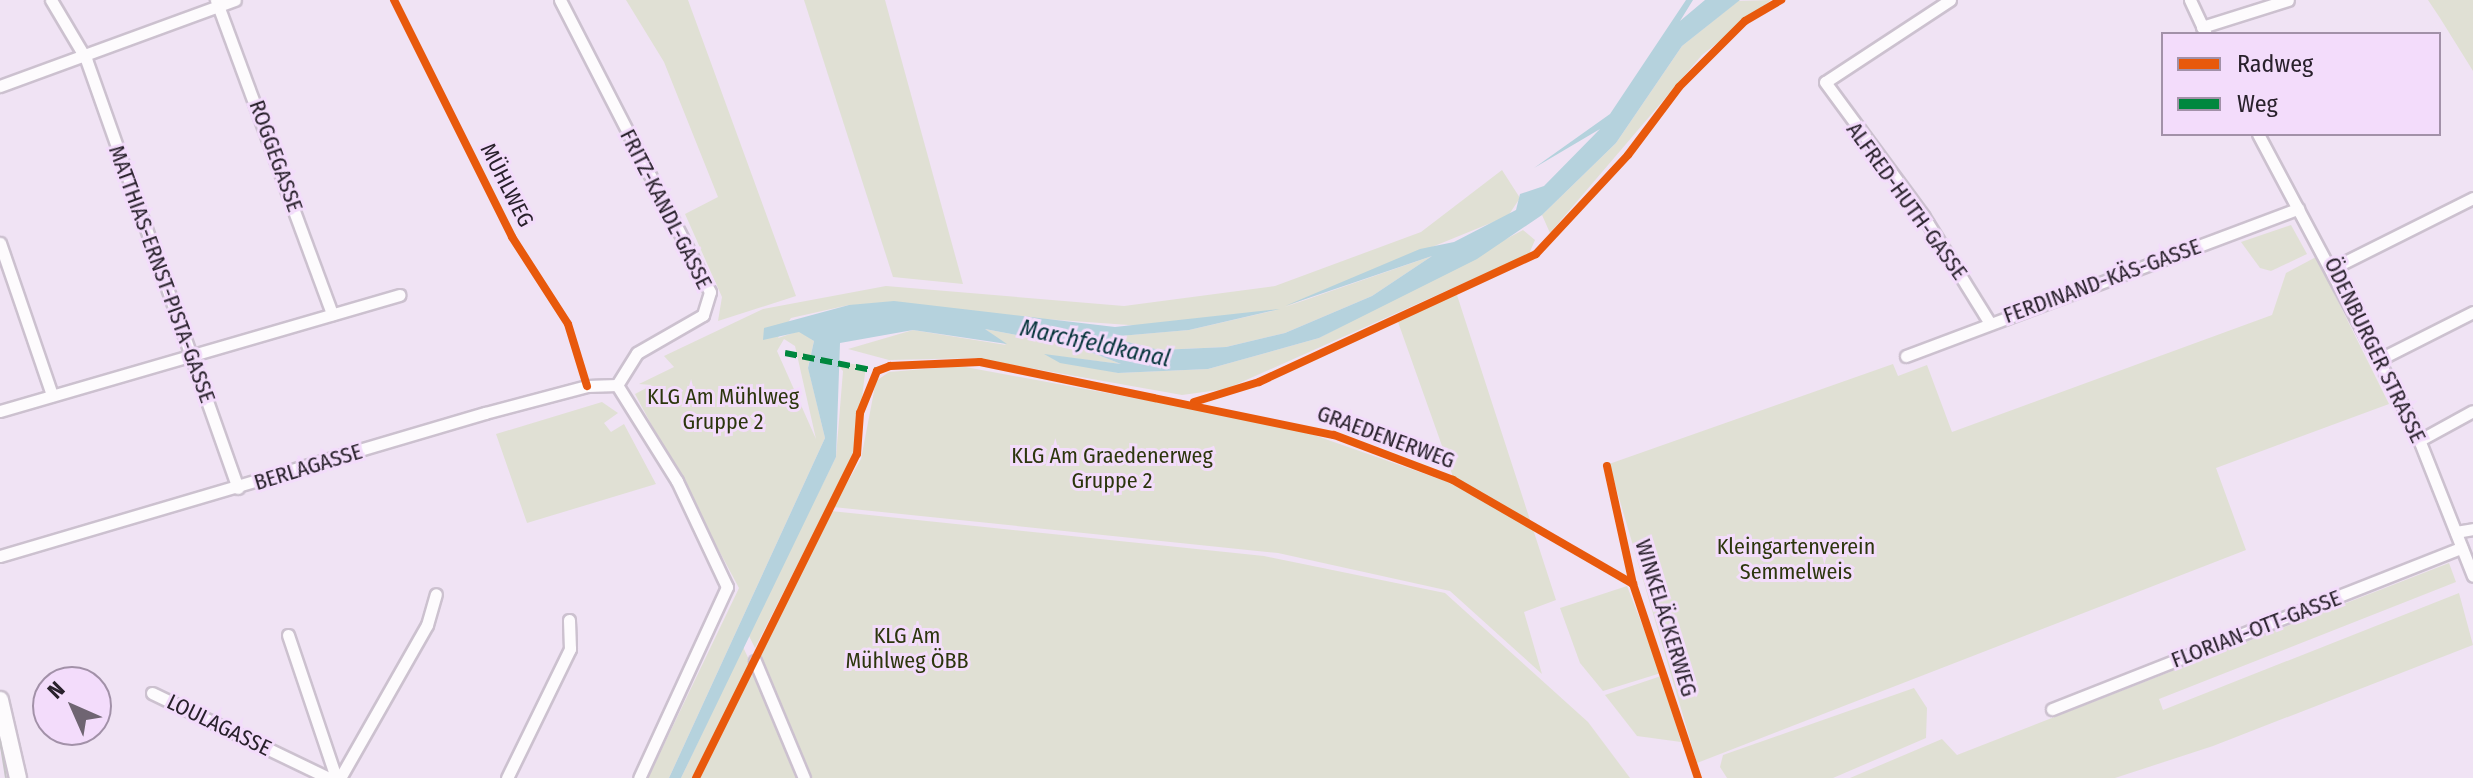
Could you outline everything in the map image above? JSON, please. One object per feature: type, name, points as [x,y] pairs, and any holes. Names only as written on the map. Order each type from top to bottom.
[{"type":"street","name":"MATTHIAS-ERNST-PISTA-GASSE","points":[[51,0],[86,59],[238,488]]},
{"type":"street","points":[[0,86],[86,59],[218,4],[235,0]]},
{"type":"street","name":"FRITZ-KANDL-GASSE","points":[[560,0],[710,292],[703,315],[637,353],[617,385]]},
{"type":"street","name":"ALFRED-HUTH-GASSE","points":[[1950,0],[1825,82],[1924,217],[1989,322]]},
{"type":"street","points":[[2190,0],[2204,30],[2288,0]]},
{"type":"street","name":"ROGGEGASSE","points":[[218,4],[332,314]]},
{"type":"street","name":"ÖDENBURGER STRASSE","points":[[2259,136],[2298,209],[2335,267],[2420,440],[2473,576]]},
{"type":"street","points":[[2335,267],[2473,198]]},
{"type":"street","name":"FERDINAND-KÄS-GASSE","points":[[1906,356],[1989,322],[2298,209]]},
{"type":"street","points":[[0,243],[52,395]]},
{"type":"street","points":[[0,411],[399,295]]},
{"type":"street","points":[[2380,359],[2473,312]]},
{"type":"street","points":[[617,385],[677,481],[727,587],[639,778]]},
{"type":"street","name":"BERLAGASSE","points":[[0,556],[485,413],[587,386],[617,385]]},
{"type":"street","points":[[2420,440],[2473,411]]},
{"type":"street","points":[[2456,532],[2473,529]]},
{"type":"street","name":"FLORIAN-OTT-GASSE","points":[[2052,709],[2461,548]]},
{"type":"street","points":[[338,778],[427,625],[436,594]]},
{"type":"street","points":[[507,778],[570,649],[569,620]]},
{"type":"street","points":[[288,635],[338,778]]},
{"type":"street","points":[[755,661],[804,778]]},
{"type":"street","name":"LOULAGASSE","points":[[152,693],[329,778]]},
{"type":"street","points":[[0,700],[18,778]]},
{"type":"green space","points":[[626,0],[688,0],[796,296],[718,321],[722,297],[685,214],[718,197],[664,62]]},
{"type":"green space","points":[[804,0],[885,0],[963,284],[893,277]]},
{"type":"green space","points":[[1771,0],[1702,55],[1550,233],[1542,215],[1616,143],[1682,46],[1738,1]]},
{"type":"green space","points":[[2428,0],[2473,0],[2473,71],[2440,18]]},
{"type":"green space","name":"KLG Am Mühlweg Gruppe 2","points":[[1502,170],[1520,198],[1508,216],[1285,307],[1432,256],[1372,296],[1285,333],[1226,347],[1158,350],[1107,337],[1189,330],[1276,310],[1157,327],[849,305],[791,318],[778,338],[799,331],[814,341],[808,367],[825,438],[669,778],[648,778],[739,588],[635,394],[652,385],[639,384],[674,367],[664,356],[763,309],[886,286],[1124,306],[1275,286],[1421,232]],"holes":[[[784,339],[795,346],[816,439],[777,351]]]},
{"type":"green space","points":[[2291,225],[2307,254],[2271,271],[2260,268],[2241,242]]},
{"type":"green space","points":[[1523,230],[1535,240],[1529,254],[1226,389],[1182,395],[974,358],[889,360],[848,349],[913,330],[1006,345],[985,329],[1075,346],[1121,364],[1046,355],[1118,373],[1208,369],[1319,338]]},
{"type":"green space","name":"Kleingartenverein Semmelweis","points":[[2316,257],[2389,404],[2216,468],[2246,550],[1697,763],[1609,464],[1893,364],[1898,376],[1927,365],[1952,432],[2272,315],[2286,273]]},
{"type":"green space","name":"KLG Am Graedenerweg Gruppe 2","points":[[1456,292],[1556,600],[1524,612],[1542,674],[1450,591],[1278,553],[833,507],[861,459],[876,381],[889,372],[960,366],[1291,427],[1448,482],[1452,474],[1398,322]]},
{"type":"green space","points":[[834,361],[866,366],[855,452],[755,648],[748,634],[836,457],[843,371]]},
{"type":"green space","points":[[602,402],[618,413],[604,423],[611,432],[624,424],[656,484],[527,523],[496,434]]},
{"type":"green space","name":"KLG Am Mühlweg ÖBB","points":[[831,511],[1264,556],[1445,593],[1588,722],[1630,778],[700,778]]},
{"type":"green space","points":[[2449,563],[2456,582],[2159,699],[2163,710],[2459,593],[2473,645],[2213,746],[2115,778],[1850,778],[1942,739],[1957,755]]},
{"type":"green space","points":[[1627,586],[1661,673],[1603,691],[1580,663],[1560,608]]},
{"type":"green space","points":[[743,647],[751,664],[693,778],[681,778]]},
{"type":"green space","points":[[1661,676],[1681,742],[1637,736],[1605,695]]},
{"type":"green space","points":[[1914,688],[1927,708],[1926,738],[1833,778],[1727,778],[1720,767],[1723,755]]},
{"type":"water","name":"Marchfeldkanal","points":[[1686,0],[1693,0],[1680,21],[1705,0],[1740,0],[1682,46],[1616,143],[1542,215],[1477,259],[1319,338],[1208,369],[1118,373],[1060,363],[1044,354],[1121,364],[1075,346],[985,329],[1007,344],[913,330],[840,343],[836,457],[681,778],[669,778],[825,438],[808,368],[814,341],[799,332],[763,340],[764,328],[849,305],[894,301],[1115,327],[1280,309],[1189,330],[1108,337],[1159,350],[1226,347],[1285,333],[1372,296],[1432,256],[1285,306],[1420,249],[1454,242],[1516,210],[1520,194],[1544,186],[1600,129],[1534,168],[1610,114]]},
{"type":"tram line","points":[[0,740],[6,778]]},
{"type":"marked path","points":[[785,353],[877,371]]},
{"type":"cycle path","name":"MÜHLWEG","points":[[394,0],[512,237],[568,324],[587,386]]},
{"type":"cycle path","points":[[1194,402],[1259,382],[1536,254],[1628,155],[1679,87],[1745,21],[1781,0]]},
{"type":"cycle path","name":"GRAEDENERWEG","points":[[696,778],[857,454],[860,413],[877,371],[890,366],[980,362],[1334,435],[1453,480],[1633,584]]},
{"type":"cycle path","name":"WINKELÄCKERWEG","points":[[1607,466],[1633,584],[1698,778]]}]
